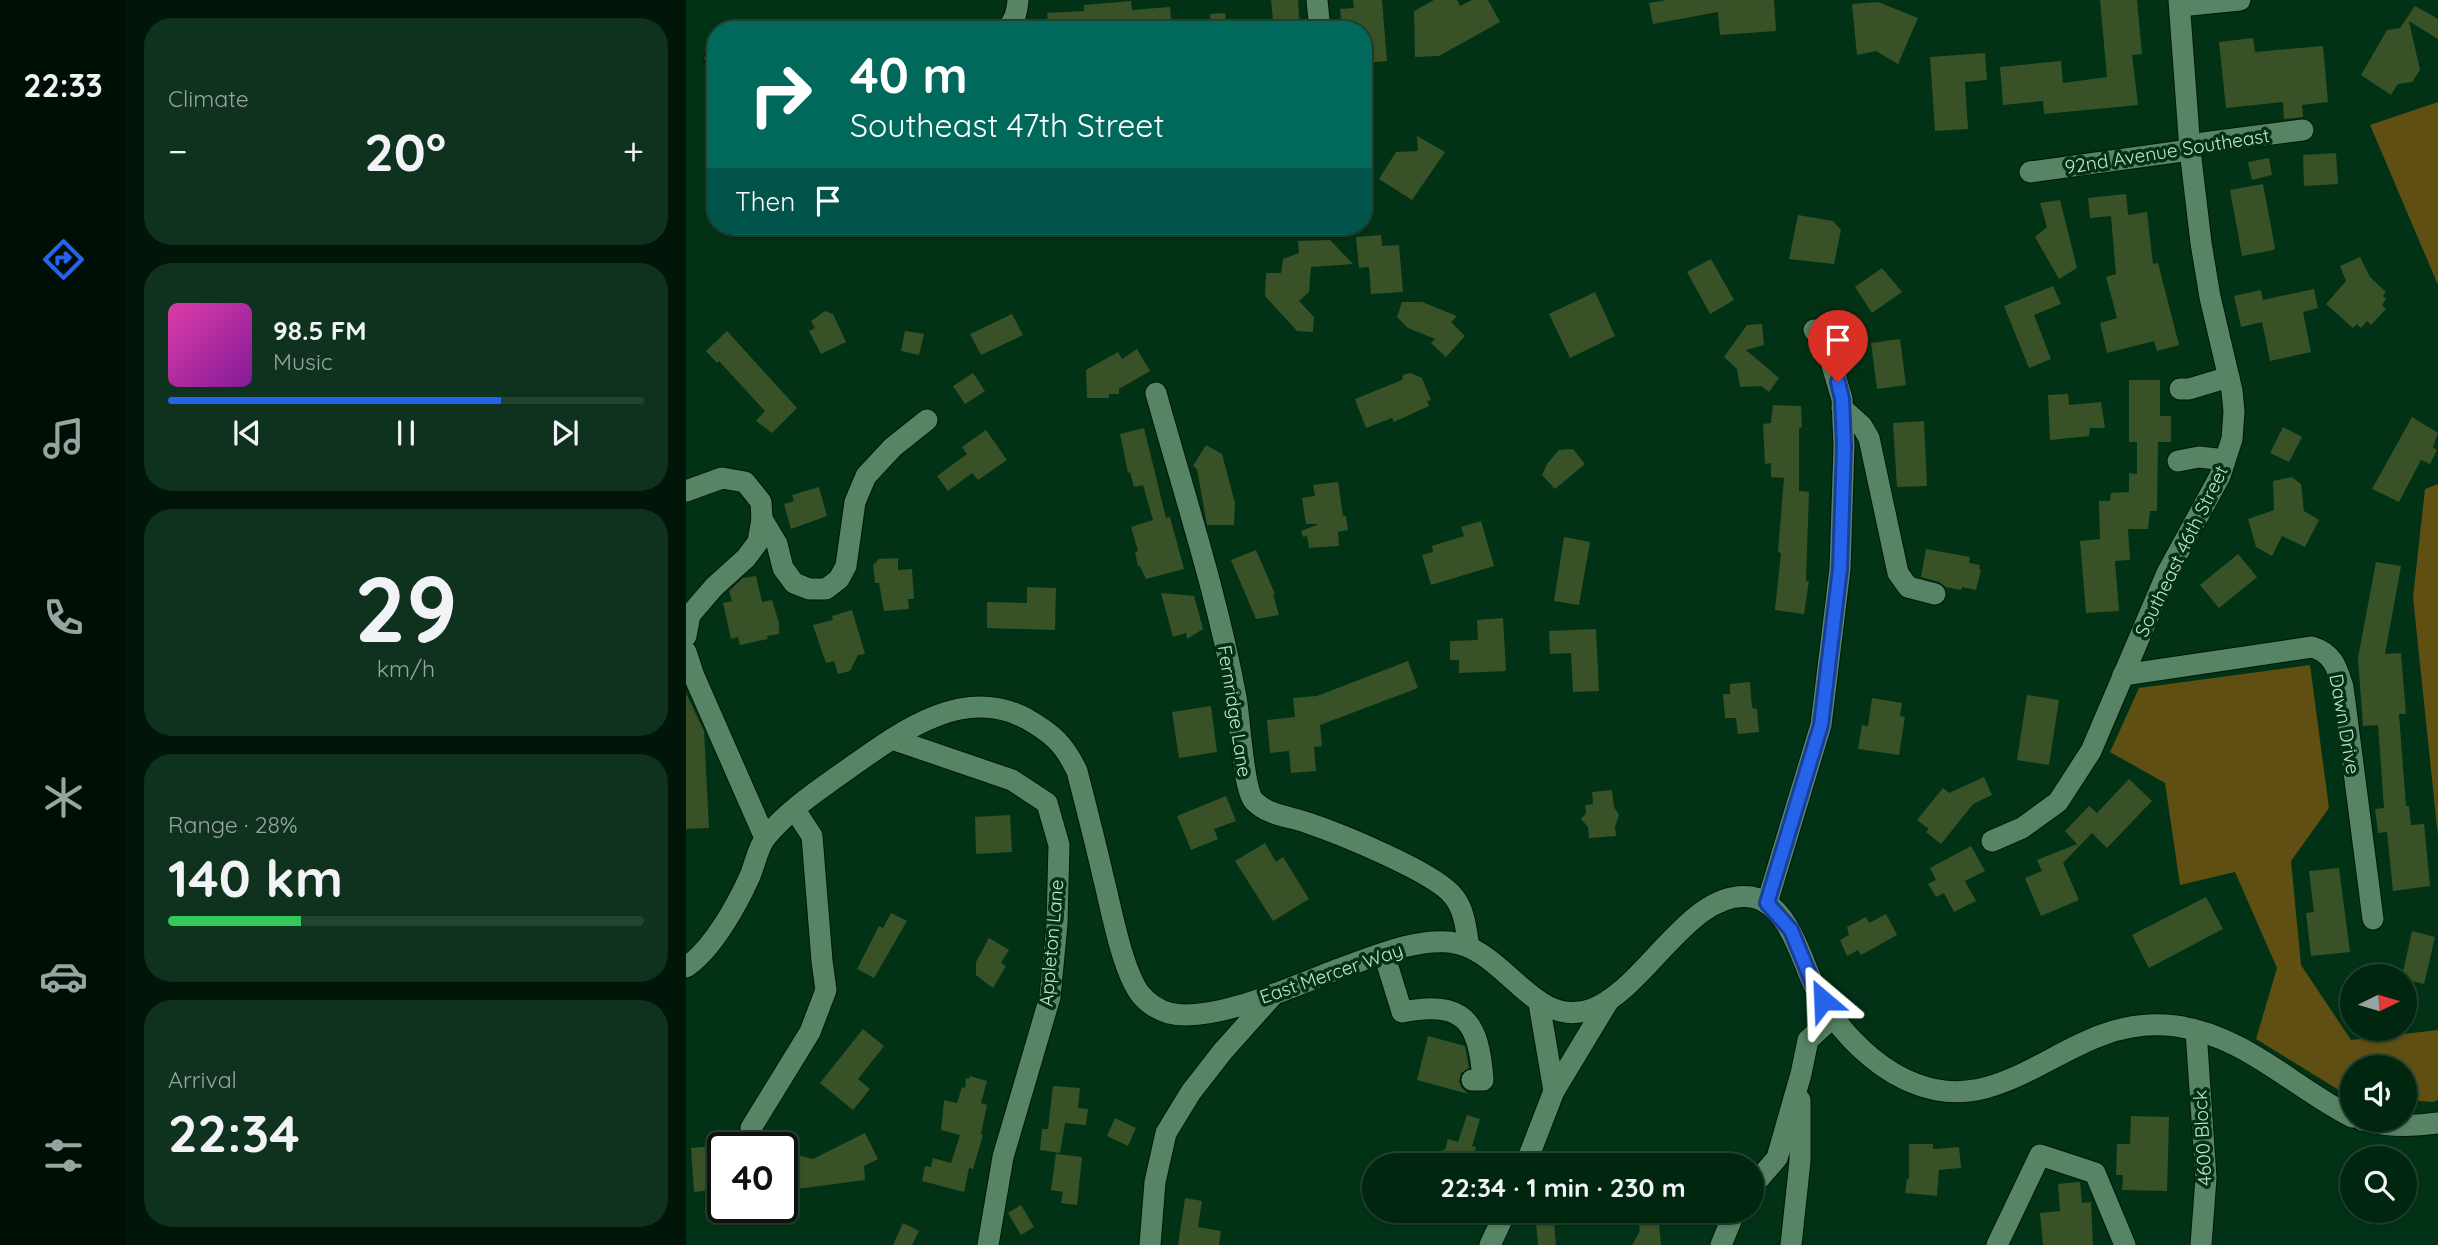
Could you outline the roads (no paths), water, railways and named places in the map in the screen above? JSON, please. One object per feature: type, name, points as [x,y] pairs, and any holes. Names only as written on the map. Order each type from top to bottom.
[{"type":"street","points":[[1011,21],[1018,0]]},
{"type":"street","points":[[1317,0],[1320,21]]},
{"type":"street","points":[[2180,3],[2240,0]]},
{"type":"street","name":"Southeast 46th Street","points":[[1992,841],[2022,828],[2058,802],[2091,751],[2167,573],[2220,475],[2232,439],[2234,411],[2229,377],[2210,297],[2201,243],[2190,150],[2180,3]]},
{"type":"street","name":"92nd Avenue Southeast","points":[[2030,172],[2190,150],[2203,143],[2303,130]]},
{"type":"street","points":[[1814,330],[1826,345],[1834,366],[1842,408],[1844,446],[1840,569],[1821,725],[1767,903],[1791,930],[1813,984],[1833,1017],[1883,1068],[1920,1086],[1939,1091],[1985,1089],[2017,1077],[2104,1034],[2131,1027],[2158,1025],[2196,1031],[2242,1048],[2319,1100],[2340,1111]]},
{"type":"street","points":[[2180,389],[2189,389],[2229,377]]},
{"type":"street","name":"Fernridge Lane","points":[[1156,393],[1219,618],[1241,725],[1247,788],[1253,800],[1279,816],[1306,822],[1399,861],[1443,887],[1454,896],[1461,910],[1469,947]]},
{"type":"street","points":[[1842,408],[1862,426],[1869,438],[1898,573],[1908,587],[1935,594]]},
{"type":"street","points":[[762,519],[777,544],[783,568],[794,583],[809,589],[826,589],[839,579],[846,566],[855,502],[866,475],[893,447],[927,420]]},
{"type":"street","points":[[2178,461],[2199,457],[2225,460]]},
{"type":"street","points":[[686,491],[722,478],[745,482],[761,502],[762,519],[758,542],[691,615],[686,636]]},
{"type":"street","name":"Dawn Drive","points":[[2123,675],[2312,647],[2323,650],[2331,657],[2343,687],[2373,919]]},
{"type":"street","points":[[686,652],[765,838]]},
{"type":"street","name":"East Mercer Way","points":[[686,967],[694,962],[713,939],[734,906],[765,838],[807,798],[916,723],[961,707],[990,707],[1016,714],[1048,731],[1067,750],[1077,771],[1117,935],[1134,982],[1153,1006],[1169,1013],[1211,1013],[1414,945],[1449,942],[1469,947],[1489,957],[1539,1003],[1567,1013],[1593,1009],[1626,988],[1702,911],[1733,898],[1751,897],[1767,903]]},
{"type":"street","name":"Appleton Lane","points":[[892,739],[1012,780],[1047,803],[1059,845],[1057,924],[1050,997],[1003,1157],[988,1245]]},
{"type":"street","points":[[751,1128],[810,1032],[826,990],[812,836],[795,810]]},
{"type":"street","points":[[1384,954],[1402,1012],[1420,1008],[1445,1009],[1463,1015],[1482,1055],[1483,1080],[1472,1080]]},
{"type":"street","points":[[1150,1245],[1155,1182],[1166,1133],[1191,1092],[1275,992]]},
{"type":"street","points":[[1530,1153],[1554,1091],[1610,998]]},
{"type":"street","points":[[1539,1003],[1554,1091]]},
{"type":"street","points":[[1764,1173],[1777,1158],[1808,1040],[1833,1017]]},
{"type":"street","name":"4600 Block","points":[[2196,1031],[2206,1178],[2201,1245]]},
{"type":"street","points":[[1791,1245],[1800,1161],[1801,1074]]},
{"type":"street","points":[[2417,1127],[2438,1123]]},
{"type":"street","points":[[1997,1245],[2040,1155],[2095,1173],[2125,1245]]},
{"type":"street","points":[[1490,1245],[1500,1223]]},
{"type":"street","points":[[1721,1245],[1730,1223]]}]
